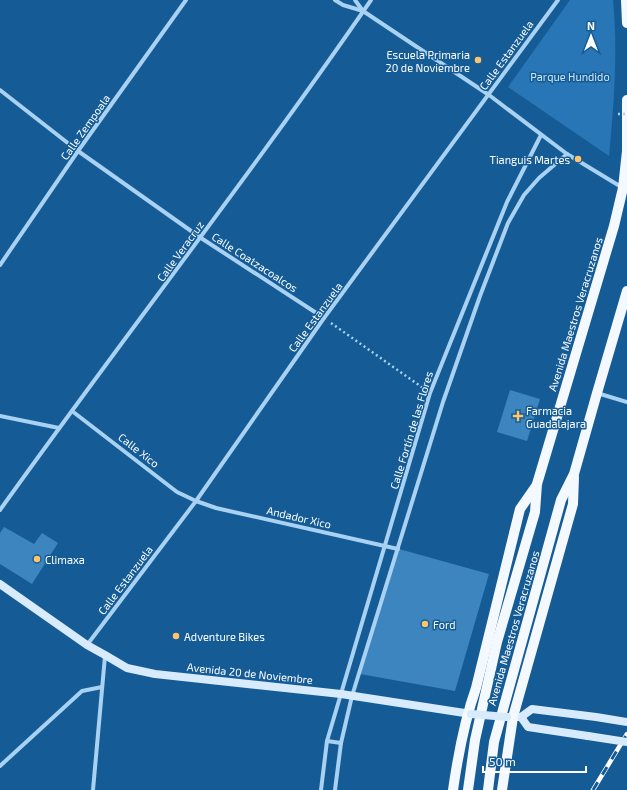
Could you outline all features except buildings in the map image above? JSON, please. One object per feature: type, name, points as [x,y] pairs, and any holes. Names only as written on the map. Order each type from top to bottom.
[{"type":"main road","points":[[626,0],[627,23]]},
{"type":"main road","name":"Avenida Maestros Veracruzanos","points":[[468,790],[475,740],[496,642],[534,512],[537,484],[625,189],[627,100]]},
{"type":"main road","name":"Avenida Maestros Veracruzanos","points":[[488,790],[494,742],[561,500],[574,474],[596,393],[627,291]]},
{"type":"main road","points":[[502,790],[514,717],[573,504],[574,474]]},
{"type":"main road","points":[[453,790],[461,738],[476,688],[520,509],[537,484]]},
{"type":"main road","name":"Avenida 20 de Noviembre","points":[[0,584],[87,645],[127,668],[155,674],[340,694],[469,714],[514,717],[532,710],[627,722]]},
{"type":"main road","points":[[514,717],[528,727],[627,742]]},
{"type":"street","name":"Calle Zempoala","points":[[0,265],[78,151],[186,0]]},
{"type":"street","points":[[335,0],[343,5],[363,11],[488,95],[567,154],[625,189]]},
{"type":"street","points":[[355,0],[363,11]]},
{"type":"street","name":"Calle Veracruz","points":[[0,510],[72,410],[201,238],[371,0]]},
{"type":"street","name":"Calle Estanzuela","points":[[87,645],[196,501],[324,318],[558,0]]},
{"type":"street","name":"Calle Coatzacoalcos","points":[[0,90],[78,151],[201,238],[324,318]]},
{"type":"street","name":"Calle Fortín de las Flores","points":[[321,790],[327,741],[386,546],[430,393],[507,202],[541,135]]},
{"type":"street","name":"Calle Fortín de las Flores","points":[[335,790],[340,743],[352,696],[443,402],[480,296],[508,223],[524,195],[539,178],[567,154]]},
{"type":"street","points":[[596,393],[627,402]]},
{"type":"street","name":"Calle Xico","points":[[72,410],[177,492],[196,501]]},
{"type":"street","points":[[0,416],[59,428]]},
{"type":"street","name":"Andador Xico","points":[[196,501],[216,508],[398,549]]},
{"type":"street","points":[[93,790],[105,656]]},
{"type":"street","points":[[0,766],[82,691],[102,687]]},
{"type":"street","points":[[327,741],[340,743]]},
{"type":"path","points":[[618,114],[627,114]]},
{"type":"path","points":[[324,318],[430,393]]},
{"type":"green space","name":"Parque Hundido","points":[[570,0],[613,0],[615,78],[609,156],[508,87]]},
{"type":"railway","points":[[593,790],[627,734]]},
{"type":"place","name":"Escuela Primaria 20 de Noviembre","points":[[478,60]]},
{"type":"place","name":"Tianguis Martes","points":[[578,159]]},
{"type":"place","name":"Farmacia Guadalajara","points":[[518,416]]},
{"type":"place","name":"Climaxa","points":[[37,559]]},
{"type":"place","name":"Ford","points":[[425,624]]},
{"type":"place","name":"Adventure Bikes","points":[[176,636]]}]
